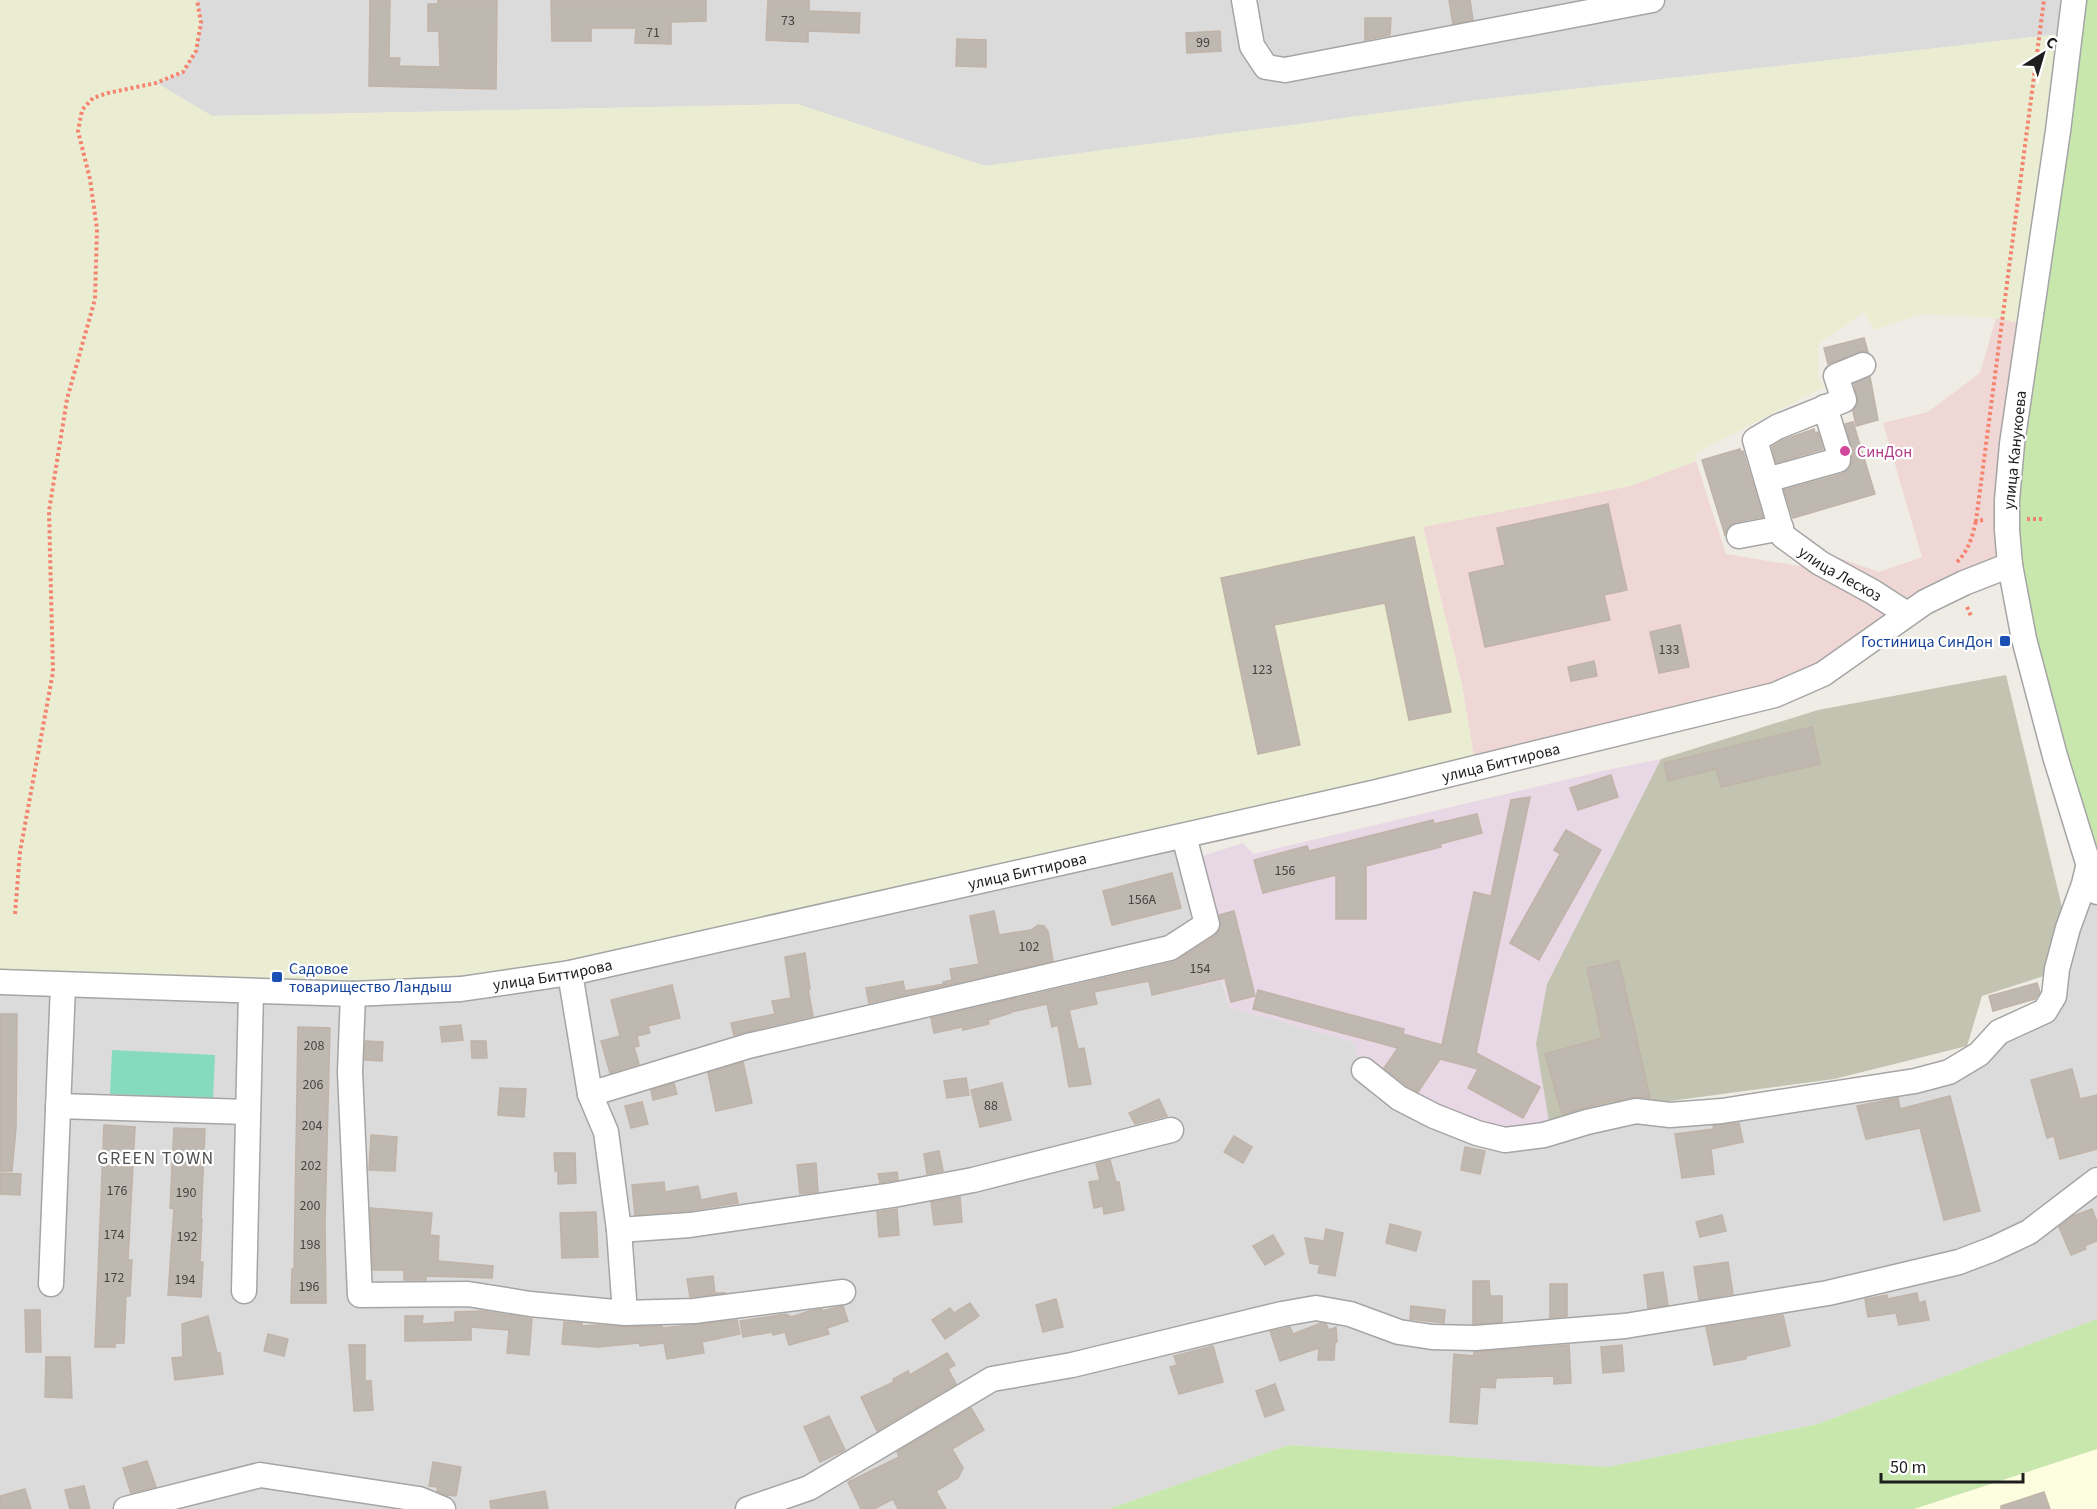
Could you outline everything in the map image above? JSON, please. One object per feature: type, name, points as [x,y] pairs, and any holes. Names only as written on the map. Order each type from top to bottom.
[{"type":"street","points":[[1244,0],[1252,46],[1266,67],[1285,70],[1652,0]]},
{"type":"street","name":"улица Канукоева","points":[[2074,0],[2071,9],[2058,132],[2012,444],[2007,530],[2010,565],[2024,639],[2055,756],[2097,892]]},
{"type":"street","points":[[1739,536],[1781,528],[1755,440],[1777,427],[1844,400],[1836,376],[1863,365]]},
{"type":"street","points":[[1767,480],[1838,460],[1839,449],[1825,407]]},
{"type":"street","name":"улица Лесхоз","points":[[1781,528],[1783,536],[1820,562],[1907,614]]},
{"type":"street","name":"улица Биттирова","points":[[0,982],[353,994],[461,989],[570,973],[1184,836],[1552,751],[1775,695],[1823,674],[1925,602],[2010,565]]},
{"type":"street","points":[[590,1094],[748,1046],[1170,948],[1207,924],[1184,836]]},
{"type":"street","points":[[1364,1070],[1399,1098],[1434,1116],[1477,1133],[1505,1140],[1544,1136],[1587,1122],[1636,1111],[1670,1115],[1722,1112],[1894,1085],[1949,1072],[1979,1054],[1999,1032],[2045,1011],[2055,996],[2057,969],[2089,863]]},
{"type":"street","points":[[570,973],[590,1094],[606,1132],[619,1230],[625,1312]]},
{"type":"street","points":[[51,1284],[63,985]]},
{"type":"street","points":[[244,1291],[251,992]]},
{"type":"street","points":[[353,994],[350,1072],[360,1295],[468,1294],[530,1304],[625,1312],[694,1311],[843,1292]]},
{"type":"street","points":[[58,1106],[247,1112]]},
{"type":"street","points":[[619,1230],[690,1225],[893,1195],[973,1180],[1171,1130]]},
{"type":"street","points":[[748,1509],[809,1488],[992,1379],[1072,1365],[1282,1314],[1316,1308],[1350,1314],[1399,1332],[1432,1337],[1476,1338],[1624,1326],[1828,1293],[1959,1262],[1993,1250],[2029,1232],[2097,1180]]},
{"type":"street","points":[[126,1509],[260,1475],[419,1499],[443,1509]]},
{"type":"path","points":[[15,914],[20,852],[53,672],[49,511],[67,399],[95,299],[96,229],[90,179],[78,131],[80,120],[82,110],[93,98],[156,83],[183,72],[196,51],[201,23],[197,0]]},
{"type":"path","points":[[1958,570],[1957,562],[1966,553],[1976,521],[2044,0]]},
{"type":"path","points":[[2026,519],[2044,519]]},
{"type":"path","points":[[1976,521],[1983,520]]},
{"type":"path","points":[[1967,607],[1971,616]]},
{"type":"shaded area","points":[[0,0],[197,0],[201,23],[196,51],[183,72],[157,83],[212,116],[797,104],[985,166],[1486,99],[2069,33],[2029,325],[1996,318],[1922,314],[1874,330],[1864,312],[1818,344],[1818,377],[1824,387],[1696,453],[1696,461],[1630,486],[1423,527],[1462,685],[1476,769],[492,985],[0,982]]},
{"type":"shaded area","points":[[197,0],[2074,0],[2069,33],[1486,99],[985,166],[797,104],[212,116],[156,83],[183,72],[201,23]]},
{"type":"shaded area","points":[[1996,318],[2029,325],[2010,565],[1823,674],[1476,769],[1462,685],[1423,527],[1630,486],[1696,461],[1726,554],[1799,566],[1820,551],[1879,572],[1922,557],[1883,423],[1928,412],[1980,373]]},
{"type":"shaded area","points":[[2006,675],[2062,907],[2044,976],[1982,996],[1967,1046],[1834,1079],[1663,1102],[1549,1122],[1536,1044],[1547,984],[1661,759],[1818,710]]},
{"type":"shaded area","points":[[1661,759],[1547,984],[1536,1044],[1549,1122],[1505,1140],[1364,1070],[1353,1042],[1229,1007],[1223,981],[1183,990],[1170,948],[1207,924],[1190,860],[1243,843],[1253,854]]},
{"type":"shaded area","points":[[1184,836],[1229,1007],[1353,1042],[1364,1070],[1477,1133],[1915,1081],[2045,1010],[2068,928],[2097,892],[2097,1319],[1818,1424],[1608,1467],[1289,1445],[1109,1509],[0,1509],[0,982]]},
{"type":"shaded area","points":[[2097,1449],[2097,1509],[1914,1509]]},
{"type":"green space","points":[[2074,0],[2097,0],[2097,892],[2010,565]]},
{"type":"green space","points":[[112,1050],[215,1055],[213,1099],[110,1094]]},
{"type":"green space","points":[[2097,1319],[2097,1449],[1914,1509],[1109,1509],[1289,1445],[1608,1467],[1818,1424]]},
{"type":"building","points":[[370,0],[390,0],[389,58],[400,58],[399,66],[440,67],[439,31],[428,31],[428,4],[438,4],[438,0],[497,0],[496,89],[369,86]]},
{"type":"building","points":[[551,0],[706,0],[706,21],[671,22],[671,44],[635,43],[636,28],[591,28],[591,41],[552,41]]},
{"type":"building","points":[[768,0],[809,0],[809,11],[860,13],[859,33],[808,31],[808,42],[766,40]]},
{"type":"building","points":[[1449,0],[1470,0],[1473,20],[1453,24]]},
{"type":"building","points":[[1365,18],[1391,18],[1390,35],[1365,40]]},
{"type":"building","points":[[1220,31],[1221,51],[1187,53],[1186,33]]},
{"type":"building","points":[[957,39],[986,40],[986,67],[956,66]]},
{"type":"building","points":[[1864,338],[1868,352],[1858,352],[1828,364],[1824,348]]},
{"type":"building","points":[[1870,377],[1878,420],[1856,426],[1853,411],[1858,402],[1854,384]]},
{"type":"building","points":[[1853,422],[1875,494],[1793,518],[1784,490],[1842,474],[1849,469],[1852,449],[1845,424]]},
{"type":"building","points":[[1814,429],[1815,433],[1818,432],[1823,449],[1776,463],[1772,447],[1783,440]]},
{"type":"building","points":[[1740,449],[1741,452],[1743,451],[1763,517],[1736,522],[1729,526],[1725,535],[1702,460]]},
{"type":"building","points":[[1608,504],[1627,590],[1604,595],[1610,620],[1485,647],[1469,573],[1505,565],[1497,528]]},
{"type":"building","points":[[1414,537],[1451,712],[1409,720],[1385,603],[1274,625],[1300,745],[1258,754],[1221,578]]},
{"type":"building","points":[[1680,625],[1689,667],[1659,673],[1650,632]]},
{"type":"building","points":[[1594,661],[1597,676],[1571,681],[1568,667]]},
{"type":"building","points":[[1812,727],[1820,764],[1721,787],[1716,769],[1668,781],[1664,763]]},
{"type":"building","points":[[1611,775],[1618,797],[1578,810],[1570,788]]},
{"type":"building","points":[[1530,797],[1476,1053],[1540,1087],[1523,1118],[1468,1088],[1478,1069],[1440,1059],[1418,1092],[1384,1068],[1398,1048],[1253,1009],[1258,990],[1404,1029],[1403,1034],[1442,1045],[1474,892],[1491,896],[1511,800]]},
{"type":"building","points":[[1477,814],[1482,833],[1440,844],[1441,847],[1366,866],[1366,919],[1336,919],[1336,875],[1263,893],[1254,860],[1307,846],[1309,851],[1433,820],[1434,824]]},
{"type":"building","points":[[1566,830],[1601,850],[1539,960],[1510,943],[1560,854],[1554,850]]},
{"type":"building","points":[[1172,873],[1181,908],[1112,925],[1103,891]]},
{"type":"building","points":[[994,911],[999,935],[1031,930],[1038,925],[1044,926],[1048,931],[1053,961],[869,1003],[866,988],[903,981],[905,991],[944,984],[943,982],[952,980],[950,969],[979,964],[970,916]]},
{"type":"building","points":[[1234,911],[1255,996],[1231,1002],[1225,978],[1152,995],[1149,981],[1094,992],[1097,1004],[1069,1010],[1078,1049],[1084,1048],[1091,1084],[1069,1087],[1058,1025],[1052,1027],[1047,1004],[1011,1012],[988,1020],[989,1024],[934,1033],[931,1018],[1174,962],[1215,936],[1220,928],[1219,915]]},
{"type":"building","points":[[805,953],[813,1016],[734,1035],[731,1023],[775,1014],[772,1001],[791,998],[785,957]]},
{"type":"building","points":[[1619,961],[1650,1098],[1633,1097],[1616,1101],[1616,1099],[1562,1114],[1545,1054],[1602,1038],[1587,968]]},
{"type":"building","points":[[2037,983],[2040,992],[2035,999],[1993,1011],[1989,996]]},
{"type":"building","points":[[672,985],[680,1018],[648,1026],[650,1033],[637,1036],[639,1046],[634,1047],[639,1064],[610,1073],[601,1041],[620,1036],[611,1000]]},
{"type":"building","points":[[0,1014],[17,1014],[16,1128],[12,1171],[0,1171]]},
{"type":"building","points":[[461,1025],[463,1040],[442,1042],[440,1027]]},
{"type":"building","points":[[298,1027],[330,1028],[325,1222],[326,1303],[291,1303],[292,1269],[294,1269]]},
{"type":"building","points":[[365,1041],[383,1042],[382,1061],[365,1060]]},
{"type":"building","points":[[471,1041],[486,1041],[487,1058],[472,1058]]},
{"type":"building","points":[[743,1062],[752,1103],[716,1111],[708,1073]]},
{"type":"building","points":[[2072,1069],[2080,1099],[2097,1095],[2097,1149],[2060,1159],[2054,1136],[2047,1138],[2031,1080]]},
{"type":"building","points":[[966,1078],[969,1095],[947,1098],[944,1081]]},
{"type":"building","points":[[674,1083],[677,1094],[653,1100],[651,1090]]},
{"type":"building","points":[[1002,1083],[1011,1120],[980,1127],[971,1090]]},
{"type":"building","points":[[500,1088],[526,1089],[524,1117],[498,1115]]},
{"type":"building","points":[[1950,1096],[1980,1211],[1944,1220],[1920,1128],[1866,1139],[1857,1106],[1898,1098],[1900,1109]]},
{"type":"building","points":[[1159,1099],[1167,1116],[1135,1124],[1129,1113]]},
{"type":"building","points":[[642,1102],[648,1124],[631,1128],[625,1106]]},
{"type":"building","points":[[1739,1123],[1743,1142],[1711,1149],[1714,1174],[1682,1178],[1675,1134]]},
{"type":"building","points":[[104,1125],[135,1127],[128,1260],[132,1260],[130,1296],[126,1296],[124,1343],[115,1343],[115,1347],[95,1347]]},
{"type":"building","points":[[174,1128],[205,1129],[201,1219],[200,1262],[203,1262],[201,1297],[168,1295],[174,1209],[170,1208]]},
{"type":"building","points":[[371,1135],[397,1137],[395,1171],[369,1170]]},
{"type":"building","points":[[1234,1136],[1252,1147],[1243,1163],[1224,1152]]},
{"type":"building","points":[[1465,1147],[1485,1151],[1480,1174],[1461,1170]]},
{"type":"building","points":[[939,1151],[943,1171],[927,1174],[924,1154]]},
{"type":"building","points":[[554,1153],[575,1153],[576,1183],[558,1184]]},
{"type":"building","points":[[1110,1160],[1116,1182],[1119,1182],[1124,1210],[1104,1214],[1103,1206],[1094,1208],[1089,1182],[1100,1180],[1096,1164]]},
{"type":"building","points":[[816,1163],[818,1192],[800,1194],[797,1165]]},
{"type":"building","points":[[897,1172],[898,1180],[880,1183],[878,1174]]},
{"type":"building","points":[[0,1173],[21,1174],[20,1195],[0,1194]]},
{"type":"building","points":[[664,1182],[665,1192],[698,1186],[701,1200],[736,1193],[738,1203],[688,1211],[635,1215],[632,1185]]},
{"type":"building","points":[[960,1197],[962,1222],[934,1225],[931,1202]]},
{"type":"building","points":[[370,1208],[432,1213],[430,1235],[439,1236],[438,1261],[493,1266],[492,1278],[426,1276],[426,1280],[404,1280],[404,1270],[373,1270]]},
{"type":"building","points":[[897,1209],[899,1235],[879,1237],[877,1212]]},
{"type":"building","points":[[2092,1209],[2097,1222],[2097,1241],[2084,1246],[2086,1249],[2071,1255],[2059,1227],[2073,1216]]},
{"type":"building","points":[[596,1212],[598,1257],[562,1258],[560,1213]]},
{"type":"building","points":[[1722,1215],[1726,1231],[1700,1237],[1696,1222]]},
{"type":"building","points":[[1390,1224],[1421,1232],[1416,1251],[1386,1243]]},
{"type":"building","points":[[1326,1229],[1343,1233],[1335,1276],[1318,1273],[1320,1265],[1310,1263],[1305,1238],[1324,1241]]},
{"type":"building","points":[[1273,1235],[1284,1254],[1265,1265],[1253,1246]]},
{"type":"building","points":[[1728,1262],[1733,1294],[1699,1300],[1694,1267]]},
{"type":"building","points":[[1663,1272],[1668,1305],[1648,1308],[1644,1275]]},
{"type":"building","points":[[713,1276],[715,1293],[726,1293],[690,1297],[687,1279]]},
{"type":"building","points":[[1473,1281],[1489,1281],[1490,1296],[1502,1296],[1502,1322],[1473,1324]]},
{"type":"building","points":[[1550,1284],[1567,1284],[1567,1316],[1550,1318]]},
{"type":"building","points":[[1917,1293],[1919,1303],[1925,1301],[1929,1320],[1899,1325],[1896,1313],[1868,1317],[1865,1299],[1887,1295],[1888,1299]]},
{"type":"building","points":[[1056,1299],[1063,1327],[1043,1332],[1036,1305]]},
{"type":"building","points":[[970,1303],[979,1316],[945,1339],[932,1320],[950,1308],[954,1313]]},
{"type":"building","points":[[843,1306],[848,1321],[827,1328],[829,1334],[789,1345],[785,1332],[743,1337],[740,1321],[786,1314],[791,1317],[813,1310],[822,1309],[822,1311]]},
{"type":"building","points":[[1411,1306],[1445,1310],[1444,1323],[1410,1319]]},
{"type":"building","points":[[25,1310],[40,1310],[41,1352],[26,1352]]},
{"type":"building","points":[[483,1311],[532,1319],[529,1355],[507,1353],[509,1330],[471,1327],[471,1340],[405,1341],[405,1316],[423,1316],[422,1324],[455,1322],[455,1312]]},
{"type":"building","points":[[1783,1315],[1790,1346],[1746,1356],[1746,1359],[1714,1365],[1706,1327]]},
{"type":"building","points":[[208,1316],[217,1353],[220,1353],[223,1374],[175,1380],[172,1358],[183,1357],[182,1324]]},
{"type":"building","points":[[737,1320],[740,1334],[702,1342],[704,1353],[667,1359],[664,1343],[598,1347],[562,1344],[564,1322],[582,1323],[582,1326],[662,1326],[662,1328]]},
{"type":"building","points":[[1321,1323],[1326,1324],[1329,1330],[1336,1327],[1337,1342],[1335,1342],[1334,1360],[1318,1360],[1319,1348],[1280,1361],[1270,1331],[1290,1327],[1293,1334]]},
{"type":"building","points":[[268,1334],[288,1339],[284,1356],[264,1351]]},
{"type":"building","points":[[349,1345],[365,1345],[365,1381],[371,1381],[373,1410],[354,1411]]},
{"type":"building","points":[[1569,1345],[1571,1383],[1554,1384],[1554,1376],[1496,1378],[1495,1388],[1480,1387],[1477,1424],[1450,1422],[1454,1354],[1474,1356],[1474,1352]]},
{"type":"building","points":[[1622,1345],[1624,1371],[1603,1373],[1601,1347]]},
{"type":"building","points":[[1213,1346],[1223,1382],[1179,1394],[1170,1367],[1177,1365],[1174,1356]]},
{"type":"building","points":[[947,1353],[955,1365],[948,1369],[956,1384],[877,1431],[861,1397],[894,1382],[893,1379],[908,1371],[910,1375]]},
{"type":"building","points":[[46,1357],[70,1357],[72,1398],[45,1397]]},
{"type":"building","points":[[1275,1384],[1284,1410],[1265,1417],[1256,1391]]},
{"type":"building","points":[[971,1408],[984,1430],[952,1449],[963,1468],[958,1478],[936,1491],[946,1509],[898,1509],[893,1499],[874,1509],[861,1509],[848,1482],[899,1457],[897,1452]]},
{"type":"building","points":[[829,1416],[845,1450],[820,1462],[804,1427]]},
{"type":"building","points":[[147,1461],[156,1487],[131,1493],[123,1468]]},
{"type":"building","points":[[433,1462],[461,1467],[456,1496],[446,1495],[437,1491],[438,1487],[429,1486]]},
{"type":"building","points":[[84,1486],[90,1509],[70,1509],[65,1490]]},
{"type":"building","points":[[25,1489],[31,1509],[0,1509],[0,1496]]},
{"type":"building","points":[[545,1491],[548,1509],[491,1509],[490,1501]]},
{"type":"building","points":[[2044,1492],[2050,1509],[2001,1509],[2001,1506]]},
{"type":"place","name":"СинДон","points":[[1845,451]]},
{"type":"place","name":"Гостиница СинДон","points":[[2005,641]]},
{"type":"place","name":"Садовое товарищество Ландыш","points":[[277,977]]},
{"type":"district","name":"GREEN TOWN","points":[[156,1158]]}]
